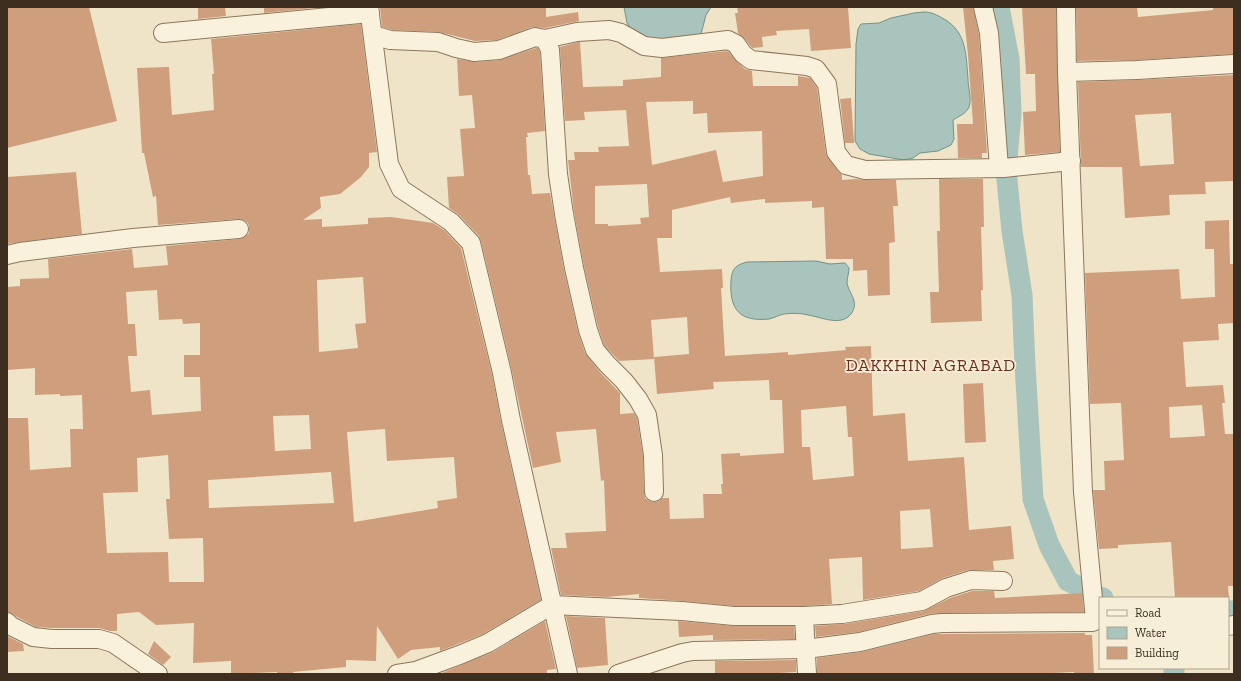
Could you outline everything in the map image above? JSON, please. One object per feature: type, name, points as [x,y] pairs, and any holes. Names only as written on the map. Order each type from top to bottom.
[{"type":"street","points":[[983,7],[989,34],[1002,168]]},
{"type":"street","points":[[618,674],[682,653],[806,649],[860,642],[932,624],[1096,622],[1088,556],[1083,492],[1064,162],[1067,72],[1066,7]]},
{"type":"street","points":[[163,33],[369,10],[389,164],[401,189],[451,222],[470,243],[502,373],[568,674]]},
{"type":"street","points":[[372,35],[390,40],[438,42],[474,52],[499,50],[535,37],[545,39],[577,32],[609,30],[621,33],[644,46],[662,48],[728,40],[736,44],[742,54],[751,60],[816,68],[827,84],[836,152],[846,165],[865,170],[925,170],[1002,168],[1064,162]]},
{"type":"street","points":[[545,39],[550,50],[558,174],[574,268],[588,330],[595,350],[624,381],[638,399],[647,415],[653,455],[654,492]]},
{"type":"street","points":[[1067,72],[1137,70],[1234,64]]},
{"type":"street","points":[[7,255],[20,252],[133,238],[239,229]]},
{"type":"street","points":[[397,674],[416,671],[462,654],[500,636],[552,605],[675,611],[734,616],[804,616],[842,614],[922,601],[946,588],[971,580],[1003,581]]},
{"type":"street","points":[[804,616],[808,674]]},
{"type":"street","points":[[7,622],[11,626],[33,637],[52,639],[99,639],[113,643],[158,674]]},
{"type":"water","points":[[624,7],[711,7],[706,15],[701,34],[652,40],[633,32],[627,23]]},
{"type":"water","points":[[924,12],[937,15],[952,24],[961,38],[966,53],[970,97],[969,107],[964,113],[953,120],[954,139],[951,145],[938,151],[920,153],[913,158],[904,160],[869,154],[860,149],[855,141],[856,44],[858,29],[861,24],[879,23],[891,18]]},
{"type":"water","points":[[816,261],[830,264],[845,263],[849,268],[847,283],[853,298],[854,306],[851,314],[847,318],[836,321],[805,314],[793,313],[784,314],[769,319],[759,319],[744,316],[738,312],[734,306],[731,290],[732,273],[740,264],[747,262]]},
{"type":"building","points":[[7,7],[89,7],[117,121],[7,148]]},
{"type":"building","points":[[198,7],[225,7],[226,16],[198,19]]},
{"type":"building","points":[[264,7],[323,7],[264,13]]},
{"type":"building","points":[[380,7],[546,7],[546,17],[578,12],[579,21],[545,28],[532,27],[497,40],[475,41],[439,32],[392,30],[382,27]]},
{"type":"building","points":[[737,7],[848,7],[851,48],[811,51],[809,29],[776,31],[777,35],[762,37],[763,47],[752,48],[738,33],[735,13],[738,13]]},
{"type":"building","points":[[963,7],[973,7],[979,35],[987,153],[982,153],[982,158],[958,158],[957,124],[973,124]]},
{"type":"building","points":[[1022,7],[1056,7],[1060,152],[1025,155],[1023,112],[1036,111],[1035,74],[1026,74]]},
{"type":"building","points":[[1076,7],[1137,7],[1138,17],[1213,10],[1213,7],[1234,7],[1234,54],[1137,60],[1077,61]]},
{"type":"building","points":[[361,24],[377,152],[369,153],[369,167],[361,177],[340,194],[320,197],[321,208],[303,220],[322,219],[322,227],[368,224],[368,218],[391,217],[433,223],[444,230],[461,248],[492,375],[501,422],[541,600],[483,634],[440,651],[440,647],[411,650],[398,659],[377,626],[376,661],[346,660],[346,667],[293,672],[294,674],[277,674],[277,672],[231,674],[231,661],[193,663],[194,623],[156,625],[139,612],[117,614],[117,631],[99,628],[36,627],[8,612],[7,418],[28,418],[30,470],[71,467],[70,429],[83,429],[82,395],[35,395],[35,368],[7,370],[7,287],[20,286],[20,279],[49,278],[48,259],[132,249],[134,268],[168,265],[166,246],[240,239],[249,233],[248,223],[244,220],[238,219],[158,225],[156,196],[153,197],[144,153],[142,153],[137,68],[169,67],[172,115],[214,110],[212,74],[214,74],[211,39]],"holes":[[[363,277],[366,323],[355,324],[358,348],[319,352],[317,280]],[[157,290],[159,320],[182,319],[183,324],[200,323],[200,355],[184,355],[184,377],[200,377],[201,411],[152,415],[150,390],[131,392],[128,356],[137,356],[135,324],[128,324],[126,292]],[[309,415],[311,449],[275,451],[273,416]],[[385,429],[387,461],[454,457],[457,498],[437,501],[438,508],[354,522],[347,432]],[[168,455],[170,499],[166,499],[169,539],[203,538],[204,582],[169,582],[168,552],[107,553],[103,493],[138,492],[137,458]],[[331,472],[334,503],[209,508],[208,480]]]},
{"type":"building","points":[[580,42],[583,87],[623,86],[623,80],[661,77],[661,58],[726,51],[729,52],[745,69],[752,71],[753,86],[798,86],[798,76],[810,78],[817,88],[826,154],[838,171],[842,174],[842,180],[896,180],[898,206],[893,206],[895,242],[889,243],[890,295],[868,296],[867,270],[853,271],[853,259],[826,259],[824,207],[812,208],[812,201],[765,203],[765,199],[731,203],[730,197],[672,210],[672,238],[657,238],[660,272],[722,269],[723,288],[721,288],[725,356],[788,352],[788,355],[846,350],[845,347],[871,346],[873,416],[905,413],[908,461],[964,457],[969,530],[1011,526],[1014,559],[993,561],[994,570],[968,570],[943,578],[919,591],[863,600],[862,557],[829,559],[832,604],[804,606],[734,606],[639,598],[639,594],[607,597],[561,595],[551,548],[567,548],[565,533],[606,531],[604,480],[601,481],[596,429],[556,432],[561,462],[533,468],[481,241],[479,236],[459,215],[449,208],[447,177],[464,176],[460,129],[475,128],[472,95],[459,96],[457,59],[475,62],[500,60],[538,48],[540,53],[545,131],[527,133],[528,137],[526,137],[528,175],[530,175],[532,194],[550,193],[564,270],[578,332],[585,353],[599,371],[620,393],[620,414],[634,413],[637,418],[643,456],[645,498],[654,502],[659,501],[662,498],[669,498],[670,519],[704,518],[703,494],[722,494],[721,484],[723,484],[721,454],[740,453],[740,456],[784,453],[782,400],[770,400],[769,380],[713,382],[714,389],[657,394],[654,357],[689,354],[687,317],[651,320],[654,359],[619,361],[604,345],[598,327],[584,266],[574,212],[568,160],[575,160],[574,152],[599,152],[598,147],[629,146],[626,110],[584,112],[585,120],[565,121],[560,47]],"holes":[[[693,101],[693,114],[707,113],[708,133],[762,131],[763,176],[723,182],[716,150],[652,165],[646,102]],[[647,184],[649,217],[640,218],[641,224],[608,226],[608,224],[595,224],[595,186]],[[846,406],[848,437],[852,437],[854,476],[813,480],[810,447],[802,447],[801,410]],[[930,509],[933,547],[901,549],[900,511]]]},
{"type":"building","points":[[1234,75],[1234,181],[1205,182],[1206,194],[1169,195],[1170,215],[1125,218],[1122,167],[1081,167],[1078,82]],"holes":[[[1171,113],[1174,164],[1140,166],[1135,115]]]},
{"type":"building","points":[[851,98],[854,143],[845,143],[840,99]]},
{"type":"building","points":[[76,172],[82,234],[7,244],[7,177]]},
{"type":"building","points":[[939,179],[983,179],[984,227],[981,227],[983,290],[981,290],[982,321],[931,323],[930,292],[939,292],[937,231],[940,231]]},
{"type":"building","points":[[1229,220],[1230,264],[1234,264],[1234,323],[1218,324],[1219,340],[1183,342],[1186,387],[1223,385],[1225,403],[1222,403],[1225,434],[1234,434],[1234,586],[1228,586],[1229,597],[1175,597],[1171,542],[1118,545],[1118,548],[1099,549],[1093,490],[1105,490],[1104,461],[1124,460],[1121,403],[1090,404],[1085,273],[1179,269],[1181,299],[1215,297],[1214,249],[1205,249],[1205,221]],"holes":[[[1202,405],[1205,436],[1170,438],[1169,407]]]},
{"type":"building","points":[[983,383],[986,442],[965,443],[963,384]]},
{"type":"building","points":[[972,591],[994,591],[995,598],[1082,593],[1084,612],[929,614],[858,632],[816,637],[815,626],[844,624],[924,611],[950,598]]},
{"type":"building","points":[[566,616],[605,618],[608,665],[577,668]]},
{"type":"building","points":[[545,621],[556,669],[547,670],[547,674],[442,674],[493,652]]},
{"type":"building","points":[[678,621],[734,626],[794,626],[795,639],[713,640],[713,635],[679,637]]},
{"type":"building","points":[[1085,633],[1085,635],[1092,635],[1094,674],[1074,674],[1074,672],[1034,674],[817,674],[817,658],[862,652],[934,634]]},
{"type":"building","points":[[7,636],[23,644],[24,651],[7,652]]},
{"type":"building","points":[[154,641],[171,657],[163,665],[148,654]]},
{"type":"building","points":[[796,660],[796,672],[764,674],[715,674],[715,661]]},
{"type":"waterway","points":[[999,7],[1009,59],[1011,114],[1006,170],[1012,231],[1022,295],[1033,499],[1049,545],[1068,581],[1099,597]]},
{"type":"waterway","points":[[1229,611],[1234,611]]},
{"type":"waterway","points":[[1174,669],[1174,674]]},
{"type":"district","name":"DAKKHIN AGRABAD","points":[[931,365]]}]
